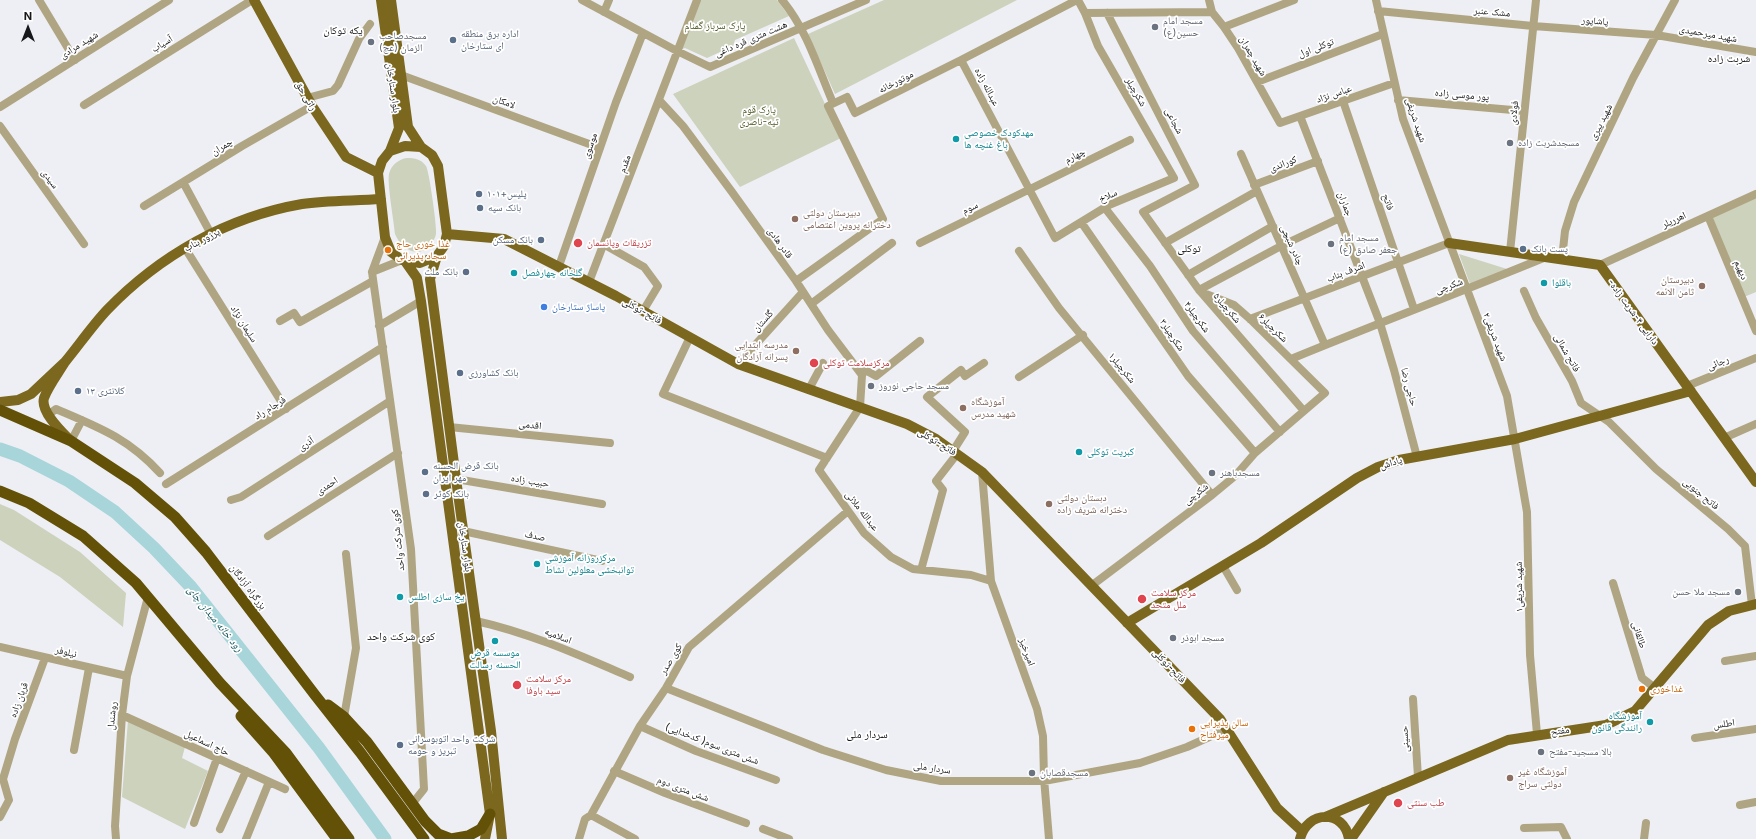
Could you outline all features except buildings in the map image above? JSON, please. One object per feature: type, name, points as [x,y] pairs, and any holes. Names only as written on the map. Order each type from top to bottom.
[{"type":"highway","name":"بزرگراه آزادگان","points":[[0,410],[71,442],[135,483],[174,517],[206,552],[360,752],[424,839]]},
{"type":"highway","points":[[0,491],[29,503],[83,536],[136,583],[220,683],[286,753],[349,839]]},
{"type":"highway","points":[[220,683],[242,717],[273,752],[336,839]]},
{"type":"highway","points":[[315,695],[344,717],[367,742],[425,821],[438,834],[451,839],[468,836],[481,828],[490,814]]},
{"type":"main road","name":"راثی حق","points":[[253,0],[309,102],[346,157],[378,173]]},
{"type":"main road","name":"بلوار ستارخان","points":[[378,173],[382,161],[390,152],[399,128],[381,0]]},
{"type":"main road","name":"بلوار ستارخان","points":[[392,0],[408,127],[421,148],[432,155],[438,166],[447,234],[444,246],[436,256],[430,279],[491,731],[502,839]]},
{"type":"main road","points":[[390,152],[405,146],[421,148]]},
{"type":"main road","points":[[378,173],[385,237]]},
{"type":"main road","name":"پرزور بناب","points":[[65,362],[106,311],[142,277],[185,248],[210,234],[263,214],[303,204],[381,199]]},
{"type":"main road","name":"فاتح-توکلی","points":[[447,234],[504,239],[590,282],[738,364],[907,424],[936,439],[955,452],[982,472],[1220,719],[1277,808],[1301,835]]},
{"type":"main road","name":"بلوار ستارخان","points":[[385,237],[391,252],[404,260],[417,278],[421,301],[490,814],[485,839]]},
{"type":"main road","points":[[1449,243],[1600,265]]},
{"type":"main road","points":[[404,260],[420,263],[436,256]]},
{"type":"main road","name":"-دارایی ۴-شربت زاده","points":[[1600,265],[1756,482]]},
{"type":"main road","points":[[0,402],[18,400],[31,394],[65,362]]},
{"type":"main road","points":[[65,362],[44,398],[44,406],[48,415],[71,442]]},
{"type":"main road","name":"پاداش","points":[[1127,622],[1261,543],[1357,478],[1378,467],[1399,460],[1515,439],[1602,416],[1689,389]]},
{"type":"main road","name":"مفتح","points":[[1301,835],[1311,820],[1325,816],[1508,740],[1537,734],[1606,725],[1635,711],[1708,625],[1729,611],[1755,603]]},
{"type":"main road","points":[[1350,839],[1385,791]]},
{"type":"main road","points":[[1325,816],[1339,821],[1345,827],[1350,839]]},
{"type":"street","points":[[39,0],[75,60]]},
{"type":"street","name":"شهید مرادی","points":[[0,107],[170,0]]},
{"type":"street","name":"آسیاب","points":[[84,105],[253,0]]},
{"type":"street","name":"هشت متری قره داغی","points":[[582,0],[710,67],[866,0]]},
{"type":"street","points":[[604,12],[609,0]]},
{"type":"street","name":"مقدم","points":[[590,282],[605,246],[697,0]]},
{"type":"street","points":[[782,0],[793,13],[802,28],[833,103],[828,106],[882,219],[796,281]]},
{"type":"street","name":"شکرچیلر","points":[[1078,0],[1085,13],[1098,46],[1174,178]]},
{"type":"street","name":"عبدالله زاده","points":[[1055,238],[961,60],[1078,0]]},
{"type":"street","name":"شهید چمران","points":[[1209,0],[1212,12],[1224,27],[1280,123]]},
{"type":"street","points":[[1224,27],[1294,0]]},
{"type":"street","name":"شهید شریفى","points":[[1376,0],[1403,119],[1449,243]]},
{"type":"street","name":"فولادی","points":[[1510,252],[1536,0]]},
{"type":"street","name":"شهید پیری","points":[[1562,259],[1565,231],[1574,202],[1593,160],[1656,35],[1676,0]]},
{"type":"street","name":"مشک عنبر","points":[[1378,11],[1533,26]]},
{"type":"street","points":[[1085,13],[1212,12]]},
{"type":"street","name":"شجاعی","points":[[1107,13],[1195,185],[1143,212]]},
{"type":"street","name":"چمران","points":[[144,206],[309,102],[332,91],[338,85],[358,39],[370,24]]},
{"type":"street","name":"پاشاپور","points":[[1533,26],[1656,35]]},
{"type":"street","name":"موسوی","points":[[559,266],[600,148],[643,33]]},
{"type":"street","name":"توکلی اول","points":[[1257,82],[1383,34]]},
{"type":"street","name":"شهید میرحمیدی","points":[[1656,35],[1756,52]]},
{"type":"street","name":"موتورخانه","points":[[833,103],[847,97],[856,113],[961,60]]},
{"type":"street","name":"لامکان","points":[[401,75],[600,148]]},
{"type":"street","name":"عباس نژاد","points":[[1280,123],[1394,83]]},
{"type":"street","name":"قادر هادی","points":[[659,100],[683,126],[796,281],[828,330],[862,374]]},
{"type":"street","name":"پور موسی زاده","points":[[1398,100],[1524,110]]},
{"type":"street","name":"فاتح","points":[[1343,101],[1414,309]]},
{"type":"street","name":"جماران","points":[[1300,116],[1380,323]]},
{"type":"street","name":"سیدی","points":[[0,126],[84,244]]},
{"type":"street","name":"چهارم","points":[[1029,190],[1130,140]]},
{"type":"street","name":"چادر شبچی","points":[[1241,154],[1326,345]]},
{"type":"street","name":"کوراندی","points":[[1165,243],[1256,188],[1318,161]]},
{"type":"street","name":"سلاخ","points":[[1055,238],[1105,208],[1174,178]]},
{"type":"street","points":[[183,182],[210,234]]},
{"type":"street","name":"سوم","points":[[920,243],[1029,190]]},
{"type":"street","name":"اهرریلر","points":[[1600,265],[1756,194]]},
{"type":"street","name":"شکرچیلر۴","points":[[1105,208],[1150,266],[1193,331],[1280,432]]},
{"type":"street","name":"شکرچیلر۵","points":[[1143,212],[1199,290],[1304,411]]},
{"type":"street","name":"دیهیم","points":[[1708,216],[1756,331]]},
{"type":"street","points":[[1199,290],[1282,246],[1340,218]]},
{"type":"street","name":"شکرچیلر۳","points":[[1081,222],[1188,376],[1255,454]]},
{"type":"street","points":[[1188,275],[1273,226]]},
{"type":"street","points":[[372,276],[385,237]]},
{"type":"street","points":[[811,304],[892,243]]},
{"type":"street","name":"اشرف بناب","points":[[1250,319],[1449,243]]},
{"type":"street","name":"شهید شریفی۲","points":[[1449,243],[1507,396],[1515,439]]},
{"type":"street","points":[[605,246],[644,267],[658,286],[643,311]]},
{"type":"street","name":"سلیمان نژاد","points":[[185,248],[286,409]]},
{"type":"street","name":"شکرچیلر۱","points":[[1020,251],[1059,308],[1083,335],[1212,495]]},
{"type":"street","name":"شکرچی","points":[[1291,359],[1414,309],[1467,290],[1546,257]]},
{"type":"street","points":[[280,321],[294,313],[300,322],[372,276],[404,260]]},
{"type":"street","name":"کوی شرکت واحد","points":[[372,276],[411,549],[424,789],[412,804]]},
{"type":"street","name":"شکرچیلر۶","points":[[1199,290],[1234,305],[1325,393]]},
{"type":"street","name":"فاتح شمالی","points":[[1524,291],[1536,318],[1572,381],[1581,403],[1592,412],[1602,416]]},
{"type":"street","name":"گلستان","points":[[738,364],[803,292]]},
{"type":"street","points":[[380,326],[421,301]]},
{"type":"street","name":"حاجی رضا","points":[[1380,323],[1417,457]]},
{"type":"street","points":[[1019,377],[1083,335]]},
{"type":"street","points":[[690,337],[663,394],[827,458]]},
{"type":"street","points":[[860,407],[862,374],[865,370],[876,376],[920,341]]},
{"type":"street","name":"فرجام راد","points":[[166,484],[383,347]]},
{"type":"street","name":"رجائی","points":[[1689,389],[1756,358]]},
{"type":"street","points":[[808,389],[823,363]]},
{"type":"street","points":[[921,570],[943,490],[936,481],[955,452],[965,432],[927,397],[961,370],[965,376],[984,363]]},
{"type":"street","name":"شکرچی","points":[[1091,586],[1212,495],[1235,476],[1255,454],[1325,393]]},
{"type":"street","name":"آذری","points":[[231,500],[241,497],[390,401]]},
{"type":"street","name":"عبدالله ملائی","points":[[860,407],[819,470],[864,533],[891,557],[913,569],[971,575],[991,581]]},
{"type":"street","points":[[48,415],[56,409],[112,433],[132,446],[160,473]]},
{"type":"street","name":"فاتح جنوبی","points":[[1602,416],[1656,469],[1745,546],[1755,603]]},
{"type":"street","points":[[71,442],[82,420]]},
{"type":"street","points":[[1724,438],[1756,424]]},
{"type":"street","name":"اقدمی","points":[[449,427],[610,442]]},
{"type":"street","name":"شهید شریفی۱","points":[[1515,439],[1527,512],[1530,655],[1537,734]]},
{"type":"street","name":"احمدی","points":[[268,536],[398,453]]},
{"type":"street","name":"امیرخیز","points":[[982,472],[991,581],[1038,709],[1043,736],[1044,781],[1049,839]]},
{"type":"street","name":"حبیب زاده","points":[[456,479],[602,504]]},
{"type":"street","name":"کوی صدر","points":[[579,839],[585,819],[591,815],[640,726],[666,688],[689,647],[848,511]]},
{"type":"street","name":"صدف","points":[[463,531],[602,561]]},
{"type":"street","points":[[344,717],[356,648],[346,554]]},
{"type":"street","points":[[1222,566],[1237,590]]},
{"type":"street","name":"طالقانی","points":[[1613,583],[1642,678],[1655,688]]},
{"type":"street","name":"روشندل","points":[[117,839],[115,826],[122,714],[127,676],[148,597]]},
{"type":"street","name":"اسلامیه","points":[[476,621],[504,627],[561,647],[630,677]]},
{"type":"street","name":"نیلوفر","points":[[0,647],[127,676]]},
{"type":"street","points":[[1725,661],[1756,656]]},
{"type":"street","name":"قربان زاده","points":[[0,817],[9,800],[3,779],[15,739],[45,658]]},
{"type":"street","points":[[74,750],[89,668]]},
{"type":"street","name":"سردار ملی","points":[[666,688],[823,750],[886,770],[941,781],[1044,781],[1140,763],[1187,747],[1227,730]]},
{"type":"street","name":"حسینی","points":[[1413,699],[1418,777]]},
{"type":"street","name":"حاج اسماعیل","points":[[122,714],[284,789]]},
{"type":"street","name":"(کدخدایی )شش متری سوم","points":[[640,726],[696,751],[776,780]]},
{"type":"street","name":"اطلس","points":[[1695,738],[1756,730]]},
{"type":"street","points":[[194,823],[217,758]]},
{"type":"street","points":[[220,829],[246,771]]},
{"type":"street","name":"شش متری دوم","points":[[614,771],[665,793],[746,823]]},
{"type":"street","points":[[246,839],[269,782]]},
{"type":"street","points":[[1740,805],[1756,802]]},
{"type":"street","points":[[591,815],[635,839]]},
{"type":"street","points":[[1644,839],[1646,823]]},
{"type":"street","points":[[1524,828],[1561,827],[1567,839]]},
{"type":"street","points":[[763,829],[790,839]]},
{"type":"green space","name":"پارک سرباز گمنام","points":[[700,0],[777,0],[789,16],[735,40],[733,46],[707,58],[685,48],[677,51]]},
{"type":"green space","points":[[884,0],[1017,0],[835,94],[808,34]]},
{"type":"green space","name":"پارک قوم تپه-ناصری","points":[[794,38],[841,138],[740,187],[673,94]]},
{"type":"green space","points":[[407,158],[418,159],[426,166],[429,177],[436,229],[436,234],[431,244],[426,249],[416,252],[411,251],[401,244],[395,234],[390,194],[389,174],[396,163]]},
{"type":"green space","points":[[1756,198],[1756,292],[1744,297],[1711,218]]},
{"type":"green space","points":[[1459,254],[1507,269],[1470,284]]},
{"type":"green space","points":[[0,504],[14,510],[80,552],[126,593],[123,627],[60,577],[0,540]]},
{"type":"green space","points":[[128,720],[185,747],[182,758],[208,771],[185,829],[122,797]]},
{"type":"waterway","name":"رود خانه میدان چای","points":[[0,449],[20,456],[69,481],[115,512],[154,548],[191,587],[319,748],[385,839]]},
{"type":"place","name":"مسجد امام حسین(ع)","points":[[1155,27]]},
{"type":"place","name":"اداره برق منطقه ای ستارخان","points":[[453,40]]},
{"type":"place","name":"مسجدصاحب الزمان (عج)","points":[[371,42]]},
{"type":"place","name":"مهدکودک خصوصی باغ غنچه ها","points":[[956,139]]},
{"type":"place","name":"مسجدشربت زاده","points":[[1510,143]]},
{"type":"place","name":"پلیس+۱۰۱","points":[[479,194]]},
{"type":"place","name":"بانک سپه","points":[[480,208]]},
{"type":"place","name":"دبیرستان دولتی دخترانه پروین اعتصامی","points":[[795,219]]},
{"type":"place","name":"بانک مسکن","points":[[541,240]]},
{"type":"place","name":"تزریقات وپانسمان","points":[[578,243]]},
{"type":"place","name":"مسجد امام جعفر صادق (ع)","points":[[1331,244]]},
{"type":"place","name":"پست بانک","points":[[1523,249]]},
{"type":"place","name":"غذا خوری حاج سجاد پذیرائی","points":[[388,250]]},
{"type":"place","name":"بانک ملت","points":[[466,272]]},
{"type":"place","name":"گلخانه چهارفصل","points":[[514,273]]},
{"type":"place","name":"باقلوا","points":[[1544,283]]},
{"type":"place","name":"دبیرستان ثامن الائمه","points":[[1702,286]]},
{"type":"place","name":"پاساژ ستارخان","points":[[544,307]]},
{"type":"place","name":"مدرسه ابتدایی پسرانه آزادگان","points":[[796,351]]},
{"type":"place","name":"مرکزسلامت توکلی","points":[[814,363]]},
{"type":"place","name":"بانک کشاورزی","points":[[460,373]]},
{"type":"place","name":"مسجد حاجی نوروز","points":[[871,386]]},
{"type":"place","name":"کلانتری ۱۳","points":[[78,391]]},
{"type":"place","name":"آموزشگاه شهید مدرس","points":[[963,408]]},
{"type":"place","name":"کبریت توکلی","points":[[1079,452]]},
{"type":"place","name":"بانک قرض الحسنه مهر ایران","points":[[425,472]]},
{"type":"place","name":"مسجدباهنر","points":[[1212,473]]},
{"type":"place","name":"بانک کوثر","points":[[426,494]]},
{"type":"place","name":"دبستان دولتی دخترانه شریف زاده","points":[[1049,504]]},
{"type":"place","name":"مرکزروزانه آموزشی توانبخشی معلولین نشاط","points":[[537,564]]},
{"type":"place","name":"مسجد ملا حسن","points":[[1738,592]]},
{"type":"place","name":"یخ سازی اطلس","points":[[400,597]]},
{"type":"place","name":"مرکز سلامت ملل متحد","points":[[1142,599]]},
{"type":"place","name":"مسجد ابوذر","points":[[1173,638]]},
{"type":"place","name":"موسسه قرض الحسنه رسالت","points":[[495,641]]},
{"type":"place","name":"مرکز سلامت سید باوفا","points":[[517,685]]},
{"type":"place","name":"غذاخوری","points":[[1642,689]]},
{"type":"place","name":"آموزشگاه رانندگی قانون","points":[[1650,722]]},
{"type":"place","name":"سالن پذیرایی میرفتاح","points":[[1192,729]]},
{"type":"place","name":"شرکت واحد اتوبوسرانی تبریز و حومه","points":[[400,745]]},
{"type":"place","name":"بالا مسجید-مفتح","points":[[1541,752]]},
{"type":"place","name":"مسجدقصابان","points":[[1032,773]]},
{"type":"place","name":"آموزشگاه غیر دولتی سراج","points":[[1510,778]]},
{"type":"place","name":"طب سنتی","points":[[1398,803]]},
{"type":"district","name":"یکه توکان","points":[[343,31]]},
{"type":"district","name":"شربت زاده","points":[[1729,59]]},
{"type":"district","name":"توکلی","points":[[1189,249]]},
{"type":"district","name":"کوی شرکت واحد","points":[[401,637]]},
{"type":"district","name":"سردار ملی","points":[[867,735]]}]
